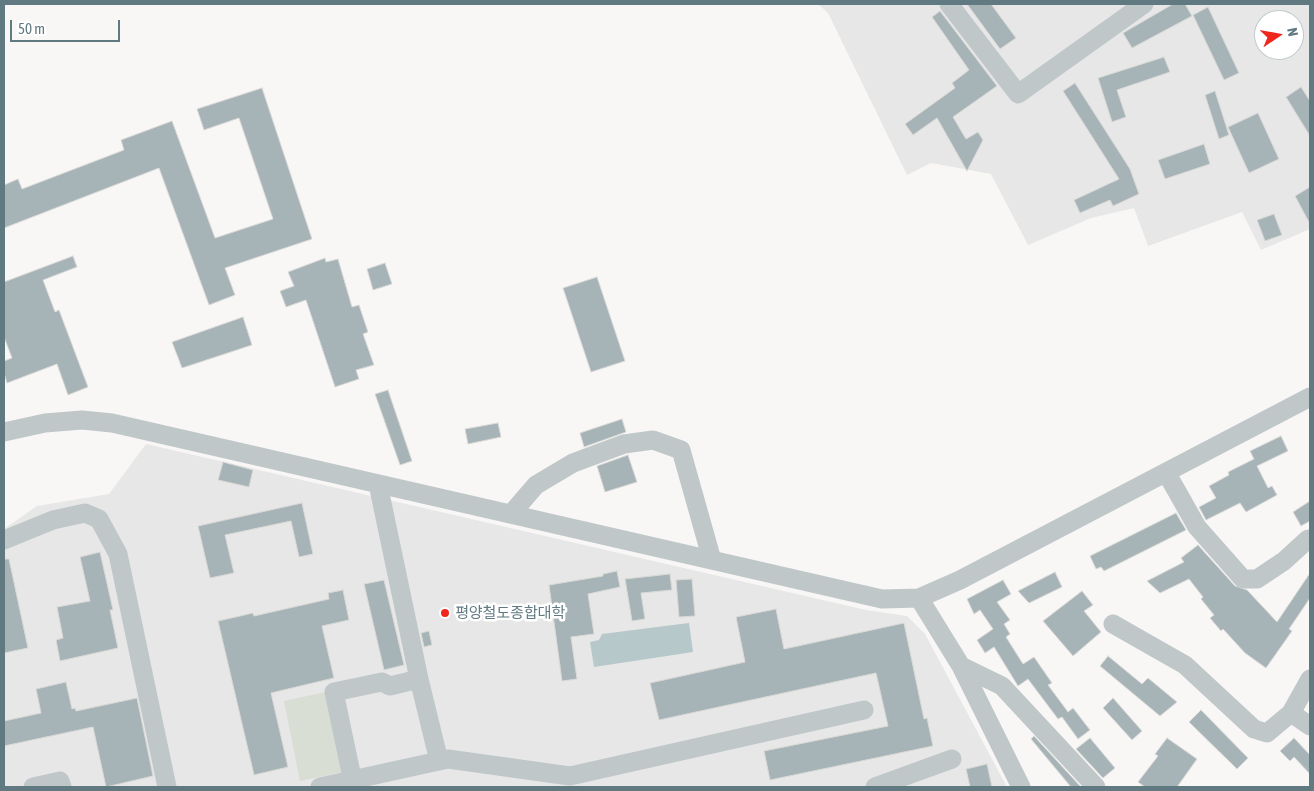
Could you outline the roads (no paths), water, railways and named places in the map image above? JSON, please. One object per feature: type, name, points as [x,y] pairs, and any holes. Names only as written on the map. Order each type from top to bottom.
[{"type":"street","points":[[950,4],[1018,94],[1144,4]]},
{"type":"street","points":[[4,432],[45,423],[82,420],[112,423],[882,599],[919,598],[960,580],[1310,397]]},
{"type":"street","points":[[511,514],[536,485],[573,463],[624,444],[653,440],[681,450],[712,560]]},
{"type":"street","points":[[1166,472],[1196,527],[1243,579],[1257,580],[1284,561],[1308,539]]},
{"type":"street","points":[[378,484],[418,679],[439,761]]},
{"type":"street","points":[[4,540],[53,520],[85,513],[98,519],[118,554],[167,787]]},
{"type":"street","points":[[919,598],[961,666],[1021,787]]},
{"type":"street","points":[[1113,624],[1185,665],[1254,729],[1267,733],[1291,713],[1310,679]]},
{"type":"street","points":[[961,666],[1002,686],[1096,787]]},
{"type":"street","points":[[353,784],[334,692],[382,682],[390,686],[418,679]]},
{"type":"street","points":[[320,787],[353,784],[448,759],[570,776],[864,710]]},
{"type":"street","points":[[1291,713],[1310,726]]},
{"type":"street","points":[[875,787],[952,759]]},
{"type":"street","points":[[534,771],[551,787]]},
{"type":"street","points":[[33,787],[60,781],[62,787]]},
{"type":"place","name":"평양철도종합대학","points":[[445,613]]}]
